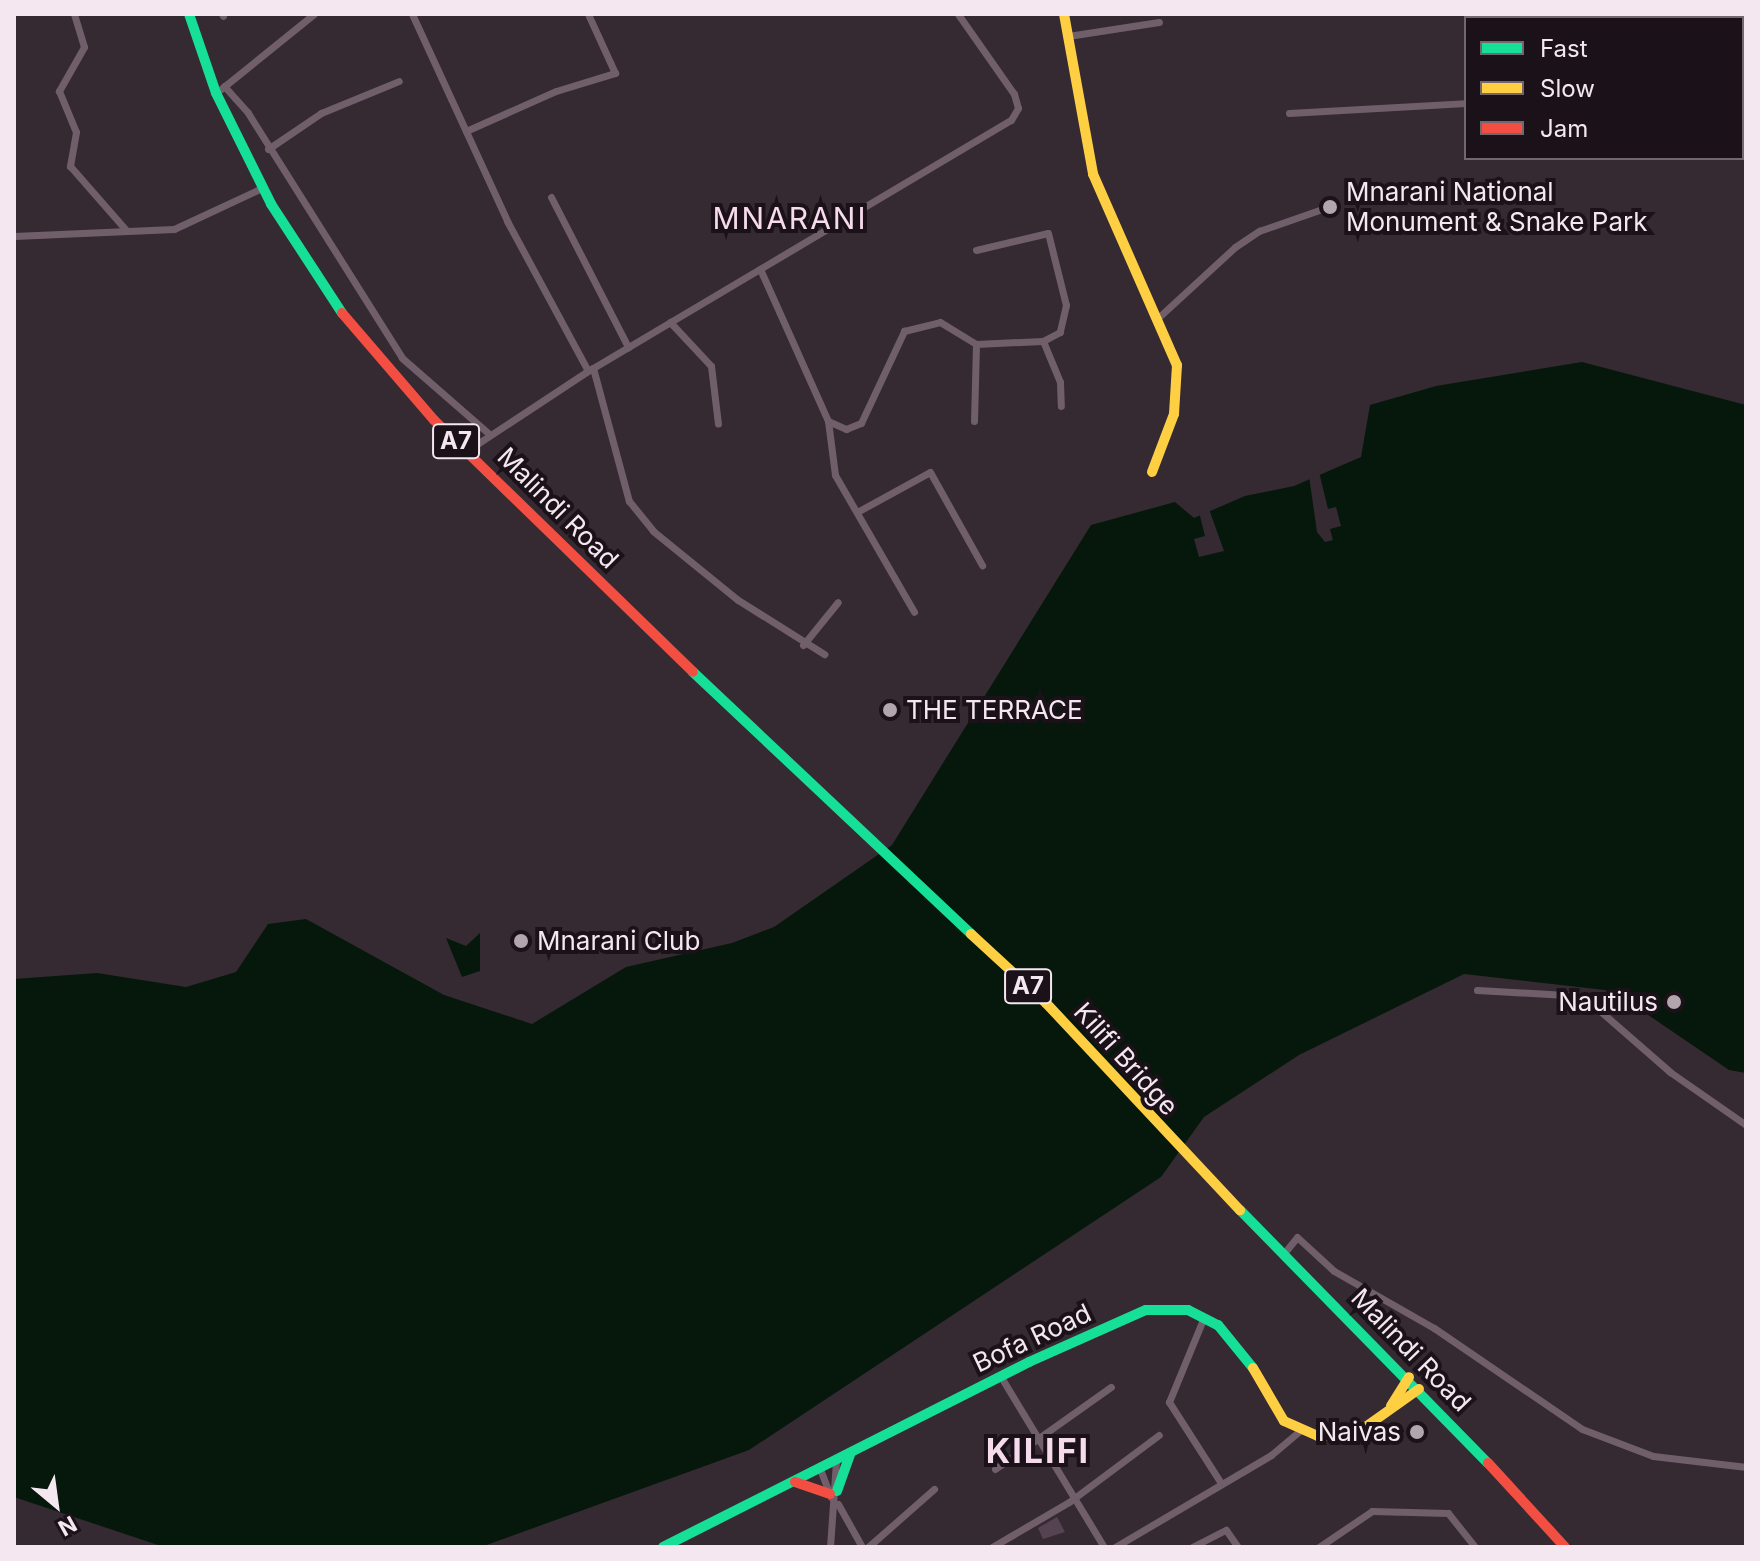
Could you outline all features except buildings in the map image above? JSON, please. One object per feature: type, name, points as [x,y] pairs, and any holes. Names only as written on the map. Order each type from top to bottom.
[{"type":"main road","name":"Malindi Road","points":[[189,14],[262,188],[342,314],[468,450],[822,795]]},
{"type":"main road","points":[[1064,14],[1093,174],[1160,316],[1178,384],[1170,434],[1152,472]]},
{"type":"main road","name":"Kilifi Bridge","points":[[822,795],[1046,1003],[1221,1189]]},
{"type":"main road","name":"Malindi Road","points":[[1221,1189],[1409,1377],[1565,1547]]},
{"type":"main road","name":"Bofa Road","points":[[663,1547],[1001,1377],[1146,1310],[1188,1310],[1204,1317],[1234,1340],[1277,1413],[1301,1430]]},
{"type":"main road","points":[[1388,1411],[1409,1377]]},
{"type":"main road","points":[[1301,1430],[1342,1436],[1388,1411],[1419,1389]]},
{"type":"main road","points":[[795,1482],[835,1499],[851,1452]]},
{"type":"street","points":[[74,14],[84,47],[59,91],[76,132],[70,166],[126,230]]},
{"type":"street","points":[[314,14],[220,89],[268,149],[402,358],[488,433]]},
{"type":"street","points":[[412,14],[466,131],[590,369],[629,501],[653,531],[803,645],[824,654]]},
{"type":"street","points":[[466,131],[556,91],[615,73],[588,14]]},
{"type":"street","points":[[468,450],[488,433],[590,369],[1017,113],[1014,94],[958,14]]},
{"type":"street","points":[[1068,36],[1159,22]]},
{"type":"street","points":[[268,149],[321,113],[399,81]]},
{"type":"street","points":[[1289,113],[1464,103]]},
{"type":"street","points":[[14,236],[197,223],[262,188]]},
{"type":"street","points":[[551,197],[628,347]]},
{"type":"street","points":[[1160,316],[1235,247],[1259,231],[1328,207]]},
{"type":"street","points":[[828,421],[846,429],[861,423],[904,331],[940,322],[976,344],[1043,341],[1060,332],[1066,305],[1048,233],[976,250]]},
{"type":"street","points":[[760,269],[828,421],[835,475],[914,612]]},
{"type":"street","points":[[670,322],[711,366],[718,424]]},
{"type":"street","points":[[1043,341],[1060,382],[1061,406]]},
{"type":"street","points":[[974,421],[976,344]]},
{"type":"street","points":[[857,512],[930,472],[982,565]]},
{"type":"street","points":[[803,645],[838,602]]},
{"type":"street","points":[[1477,990],[1583,996],[1626,1035],[1746,1125]]},
{"type":"street","points":[[1285,1252],[1297,1237],[1334,1271],[1434,1328],[1582,1429],[1653,1456],[1746,1467]]},
{"type":"street","points":[[1204,1317],[1187,1371],[1169,1396],[1221,1483]]},
{"type":"street","points":[[1001,1377],[1104,1547]]},
{"type":"street","points":[[995,1469],[1039,1443],[1111,1387]]},
{"type":"street","points":[[1115,1547],[1271,1455],[1301,1430]]},
{"type":"street","points":[[995,1546],[1073,1497],[1159,1435]]},
{"type":"street","points":[[830,1547],[836,1462]]},
{"type":"street","points":[[820,1469],[862,1547]]},
{"type":"street","points":[[868,1547],[934,1489]]},
{"type":"street","points":[[1319,1547],[1372,1511],[1448,1513],[1475,1547]]},
{"type":"street","points":[[1192,1547],[1226,1530],[1238,1547]]},
{"type":"shaded area","points":[[1582,362],[1746,405],[1746,1073],[1729,1070],[1613,991],[1464,974],[1299,1055],[1204,1117],[1161,1177],[749,1450],[481,1547],[164,1547],[14,1497],[14,979],[97,973],[186,987],[236,972],[268,924],[306,919],[444,995],[532,1024],[626,967],[732,943],[774,927],[892,845],[1091,525],[1175,502],[1194,518],[1245,496],[1294,486],[1361,457],[1370,405],[1436,386]]},
{"type":"shaded area","points":[[480,933],[480,971],[462,977],[446,938],[466,946]]},
{"type":"pier","points":[[1319,472],[1328,509],[1336,507],[1341,526],[1330,529],[1333,540],[1325,542],[1317,532],[1309,476]]},
{"type":"pier","points":[[1209,509],[1224,551],[1199,557],[1194,539],[1205,536],[1199,512]]},
{"type":"traffic: fast","points":[[189,14],[216,93],[271,204],[342,313]]},
{"type":"traffic: fast","points":[[693,672],[971,934]]},
{"type":"traffic: fast","points":[[1240,1210],[1488,1463]]},
{"type":"traffic: fast","points":[[663,1547],[1029,1362],[1146,1310],[1188,1310],[1218,1325],[1253,1368]]},
{"type":"traffic: fast","points":[[837,1491],[851,1452]]},
{"type":"traffic: slow","points":[[1064,14],[1093,174],[1177,365],[1174,414],[1152,472]]},
{"type":"traffic: slow","points":[[971,934],[1046,1003],[1240,1210]]},
{"type":"traffic: slow","points":[[1253,1368],[1284,1421],[1318,1436],[1357,1433],[1419,1389]]},
{"type":"traffic: slow","points":[[1391,1406],[1409,1377]]},
{"type":"traffic: jam","points":[[342,313],[434,420],[693,672]]},
{"type":"traffic: jam","points":[[1488,1463],[1565,1547]]},
{"type":"traffic: jam","points":[[795,1482],[830,1494]]},
{"type":"place","name":"Mnarani National Monument & Snake Park","points":[[1330,207]]},
{"type":"place","name":"THE TERRACE","points":[[890,710]]},
{"type":"place","name":"Mnarani Club","points":[[521,941]]},
{"type":"place","name":"Nautilus","points":[[1674,1002]]},
{"type":"place","name":"Naivas","points":[[1417,1432]]},
{"type":"district","name":"MNARANI","points":[[790,218]]},
{"type":"district","name":"KILIFI","points":[[1038,1451]]}]
